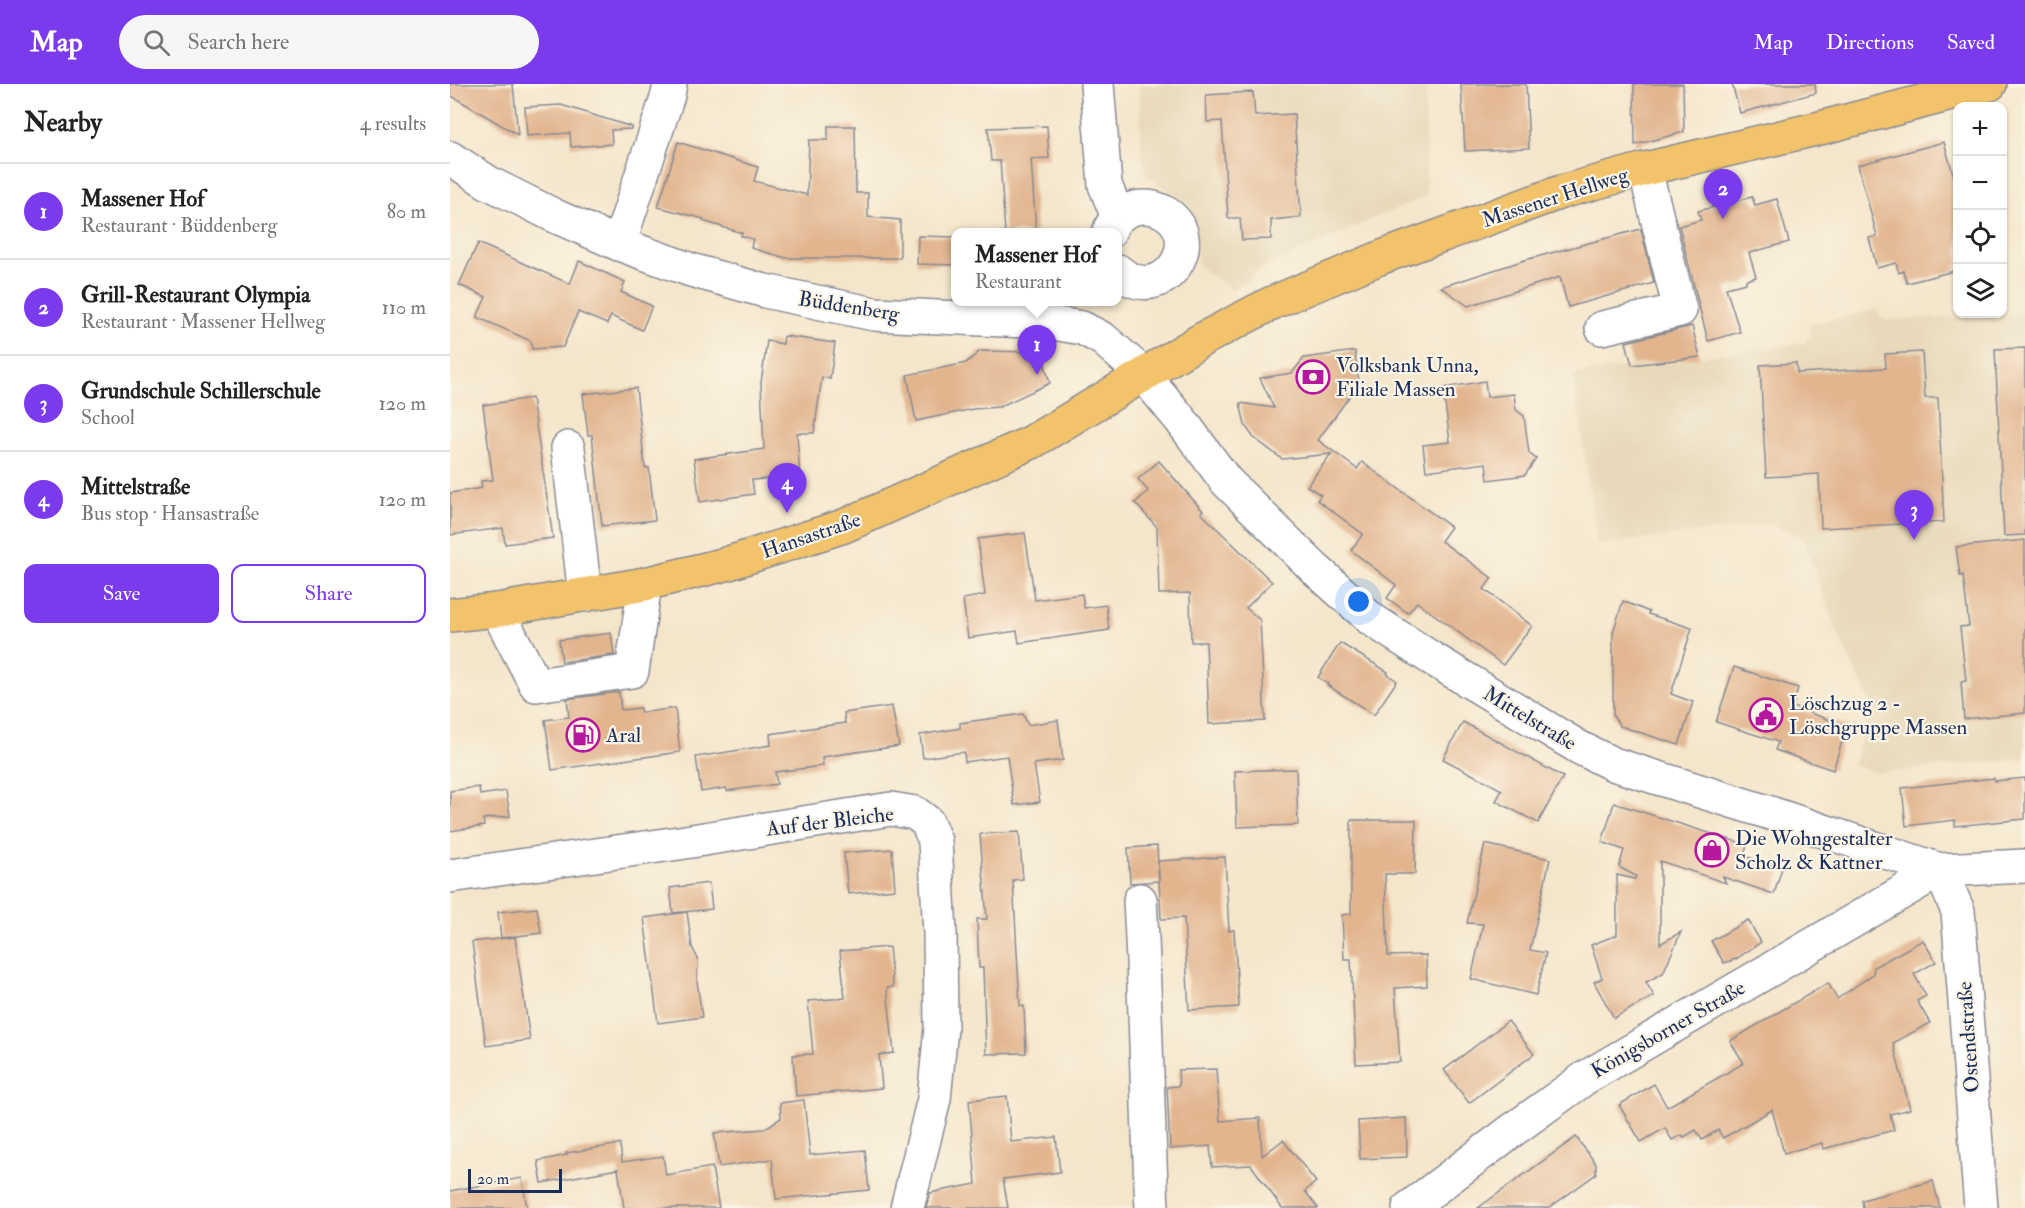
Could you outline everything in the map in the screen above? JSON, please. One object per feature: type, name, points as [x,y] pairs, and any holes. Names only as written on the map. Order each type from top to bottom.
[{"type":"main road","name":"Massener Hellweg","points":[[1143,374],[1272,303],[1382,257],[1561,192],[1990,84]]},
{"type":"main road","name":"Hansastraße","points":[[450,615],[497,610],[645,584],[726,564],[844,526],[1032,442],[1143,374]]},
{"type":"street","points":[[619,243],[670,84]]},
{"type":"street","points":[[1097,84],[1105,185],[1114,225]]},
{"type":"street","name":"Büddenberg","points":[[450,158],[489,183],[555,216],[691,270],[765,291],[873,314],[1047,322],[1082,328],[1103,339],[1143,374]]},
{"type":"street","points":[[1602,328],[1680,310],[1645,169]]},
{"type":"street","points":[[1114,225],[1129,210],[1142,206],[1155,208],[1167,214],[1178,225],[1182,238],[1181,256],[1176,268],[1167,276],[1155,282],[1140,283],[1127,279],[1122,275]]},
{"type":"street","name":"Mittelstraße","points":[[1143,374],[1226,481],[1313,567],[1371,619],[1580,748],[1613,764],[1764,811],[1940,870],[2025,867]]},
{"type":"street","points":[[568,448],[585,595]]},
{"type":"street","points":[[497,610],[536,685],[632,671],[645,584]]},
{"type":"street","name":"Auf der Bleiche","points":[[450,876],[891,809],[915,813],[927,822],[935,841],[940,934],[941,1028],[934,1099],[907,1208]]},
{"type":"street","name":"Königsborner Straße","points":[[1409,1208],[1585,1078],[1940,870]]},
{"type":"street","name":"Ostendstraße","points":[[1940,870],[1958,911],[1981,1208]]},
{"type":"street","points":[[1140,900],[1152,1208]]},
{"type":"shaded area","points":[[1139,84],[1426,84],[1426,196],[1268,265],[1232,290],[1198,266],[1191,205],[1148,177],[1142,157]]},
{"type":"shaded area","points":[[1877,309],[1880,317],[1888,320],[2007,318],[2007,315],[2025,314],[2025,759],[1876,773],[1853,765],[1872,706],[1835,628],[1802,536],[1767,524],[1597,545],[1573,374],[1804,343],[1810,336],[1807,325]]},
{"type":"building","points":[[450,84],[513,84],[518,135],[450,95]]},
{"type":"building","points":[[1461,84],[1526,84],[1529,148],[1465,151]]},
{"type":"building","points":[[1634,84],[1683,84],[1684,132],[1635,145]]},
{"type":"building","points":[[1732,84],[1815,84],[1816,93],[1740,113]]},
{"type":"building","points":[[1253,92],[1255,116],[1294,114],[1301,217],[1271,220],[1271,239],[1242,240],[1240,218],[1228,218],[1222,121],[1207,122],[1206,95]]},
{"type":"building","points":[[561,105],[632,127],[631,129],[611,130],[612,144],[571,147],[570,133],[527,136],[525,107]]},
{"type":"building","points":[[828,126],[855,126],[856,193],[868,193],[868,217],[900,220],[900,258],[786,258],[751,248],[753,239],[741,236],[742,233],[703,221],[704,219],[658,207],[678,142],[758,167],[754,181],[807,195],[809,140],[828,140]]},
{"type":"building","points":[[1047,126],[1049,158],[1031,159],[1036,228],[1005,228],[1000,161],[991,161],[988,128]]},
{"type":"building","points":[[1944,142],[1953,174],[1953,271],[1907,283],[1903,271],[1899,273],[1896,263],[1877,268],[1869,238],[1877,236],[1858,165]]},
{"type":"building","points":[[1752,197],[1755,205],[1777,199],[1789,242],[1749,253],[1756,277],[1746,280],[1746,283],[1726,288],[1740,332],[1708,341],[1679,226],[1701,220],[1698,211]]},
{"type":"building","points":[[1641,229],[1654,283],[1568,307],[1560,277],[1468,306],[1441,287],[1525,260]]},
{"type":"building","points":[[918,236],[951,237],[951,265],[917,264]]},
{"type":"building","points":[[478,243],[570,284],[579,261],[625,282],[621,292],[652,306],[642,330],[611,316],[607,324],[578,312],[563,347],[532,349],[531,341],[477,317],[486,297],[459,285]]},
{"type":"building","points":[[1692,326],[1700,357],[1632,365],[1626,342]]},
{"type":"building","points":[[784,336],[835,343],[830,379],[822,377],[814,433],[797,433],[800,477],[752,480],[754,494],[700,502],[694,459],[764,449],[761,383],[767,341],[783,344]]},
{"type":"building","points":[[2025,348],[2025,535],[2004,536],[1995,349]]},
{"type":"building","points":[[980,351],[1041,352],[1050,383],[999,407],[973,409],[916,421],[907,375],[966,363]]},
{"type":"building","points":[[1355,351],[1359,383],[1318,440],[1357,469],[1362,462],[1451,527],[1441,541],[1492,578],[1484,589],[1532,626],[1503,665],[1417,602],[1408,613],[1387,598],[1396,585],[1351,550],[1363,534],[1317,500],[1321,495],[1307,486],[1331,454],[1282,459],[1253,437],[1245,425],[1240,403],[1274,408],[1260,378],[1292,373],[1304,358]]},
{"type":"building","points":[[1922,352],[1925,398],[1938,398],[1944,522],[1821,528],[1819,474],[1766,477],[1760,365],[1796,363],[1797,373],[1886,368],[1885,354]]},
{"type":"building","points":[[1485,381],[1487,397],[1514,394],[1516,410],[1524,416],[1529,453],[1536,459],[1525,475],[1488,480],[1486,463],[1426,471],[1423,445],[1450,442],[1443,388]]},
{"type":"building","points":[[636,388],[645,468],[649,468],[655,520],[602,526],[592,435],[588,435],[583,394]]},
{"type":"building","points":[[532,398],[553,538],[505,544],[503,528],[450,535],[450,493],[482,488],[481,481],[493,480],[483,405]]},
{"type":"building","points":[[1159,461],[1203,511],[1201,513],[1272,582],[1246,608],[1260,620],[1265,721],[1209,724],[1206,642],[1191,642],[1190,593],[1159,594],[1157,527],[1135,503],[1148,491],[1138,479]]},
{"type":"building","points":[[1025,533],[1035,600],[1082,594],[1084,608],[1106,605],[1109,630],[1019,643],[1017,631],[968,638],[963,599],[985,595],[978,539]]},
{"type":"building","points":[[2025,540],[2025,713],[1964,719],[1961,682],[1966,681],[1960,627],[1969,626],[1963,575],[1960,576],[1956,547]]},
{"type":"building","points":[[1623,601],[1649,612],[1648,614],[1692,628],[1671,694],[1693,702],[1679,745],[1620,726],[1613,716],[1613,632]]},
{"type":"building","points":[[611,633],[614,655],[562,662],[559,640]]},
{"type":"building","points":[[1340,643],[1388,672],[1387,674],[1397,681],[1374,715],[1318,677]]},
{"type":"building","name":"Löschzug 2 - Löschgruppe Massen","points":[[1734,667],[1798,688],[1793,707],[1847,726],[1833,770],[1775,750],[1778,742],[1716,722]]},
{"type":"building","points":[[619,692],[621,710],[640,708],[641,713],[675,708],[680,752],[552,770],[545,720],[569,717],[567,699]]},
{"type":"building","points":[[892,706],[899,746],[822,757],[823,766],[775,772],[777,784],[701,792],[696,757],[771,745],[770,734],[845,723],[844,713]]},
{"type":"building","points":[[1023,714],[1028,725],[1058,720],[1063,760],[1034,764],[1040,802],[1014,805],[1007,756],[965,762],[964,752],[923,758],[920,735],[960,728],[960,723]]},
{"type":"building","points":[[1463,722],[1563,777],[1538,823],[1496,801],[1502,790],[1443,759]]},
{"type":"building","points":[[1296,769],[1298,825],[1237,827],[1235,771]]},
{"type":"building","points":[[1994,778],[1995,781],[2025,778],[2025,819],[1955,826],[1955,820],[1906,826],[1902,788]]},
{"type":"building","points":[[479,787],[480,795],[506,791],[510,816],[483,819],[484,826],[450,831],[450,791]]},
{"type":"building","points":[[1614,803],[1747,845],[1744,856],[1782,868],[1774,894],[1723,877],[1726,883],[1660,861],[1660,944],[1681,932],[1663,973],[1646,982],[1654,996],[1614,1018],[1594,982],[1602,978],[1591,945],[1617,935],[1617,875],[1635,879],[1636,876],[1619,867],[1624,850],[1602,842]]},
{"type":"building","points":[[1351,820],[1416,820],[1415,874],[1385,874],[1388,956],[1426,955],[1427,986],[1395,988],[1400,1062],[1356,1064],[1351,959],[1344,959],[1342,915],[1351,914]]},
{"type":"building","points":[[1019,832],[1023,879],[1013,880],[1020,1006],[1024,1006],[1026,1053],[986,1054],[983,968],[979,968],[977,919],[987,919],[980,834]]},
{"type":"building","points":[[1485,844],[1550,859],[1530,950],[1546,953],[1536,995],[1471,979],[1483,924],[1467,923]]},
{"type":"building","points":[[1157,846],[1159,881],[1130,883],[1128,848]]},
{"type":"building","points":[[892,849],[895,889],[848,894],[844,853]]},
{"type":"building","points":[[1225,857],[1229,931],[1234,930],[1239,1007],[1189,1010],[1184,918],[1161,919],[1158,861]]},
{"type":"building","points":[[709,883],[712,909],[673,913],[670,888]]},
{"type":"building","points":[[537,908],[541,933],[501,938],[498,912]]},
{"type":"building","points":[[687,912],[692,947],[698,959],[697,981],[702,1017],[658,1023],[644,918]]},
{"type":"building","points":[[1748,920],[1761,942],[1736,959],[1724,963],[1711,941]]},
{"type":"building","points":[[515,937],[530,1040],[486,1046],[472,942]]},
{"type":"building","points":[[1923,940],[1936,962],[1914,974],[1926,996],[1917,1001],[1930,1023],[1893,1043],[1910,1109],[1890,1114],[1894,1130],[1823,1149],[1822,1143],[1784,1153],[1772,1110],[1723,1138],[1718,1130],[1702,1140],[1696,1130],[1684,1137],[1682,1135],[1672,1140],[1665,1128],[1641,1142],[1619,1105],[1654,1084],[1667,1107],[1744,1063],[1730,1041],[1828,983],[1837,999],[1873,974],[1874,967]]},
{"type":"building","points":[[889,947],[893,987],[887,988],[894,1053],[879,1055],[882,1088],[796,1096],[793,1055],[813,1054],[808,1001],[845,998],[840,951]]},
{"type":"building","points":[[1508,1021],[1534,1054],[1469,1103],[1444,1070]]},
{"type":"building","points":[[1216,1069],[1220,1121],[1260,1118],[1262,1156],[1283,1140],[1316,1182],[1305,1191],[1318,1208],[1282,1208],[1251,1165],[1212,1167],[1210,1146],[1170,1149],[1167,1087],[1179,1086],[1178,1070]]},
{"type":"building","points":[[1007,1096],[1011,1142],[1056,1137],[1060,1172],[1003,1179],[1008,1208],[926,1208],[930,1193],[976,1184],[969,1100]]},
{"type":"building","points":[[804,1100],[810,1155],[865,1150],[869,1190],[776,1199],[772,1159],[719,1167],[714,1133],[764,1129],[781,1118],[780,1103]]},
{"type":"building","points":[[1406,1118],[1407,1157],[1360,1159],[1358,1121]]},
{"type":"building","points":[[1576,1137],[1596,1164],[1596,1174],[1549,1208],[1478,1208]]},
{"type":"building","points":[[620,1144],[622,1162],[663,1156],[666,1175],[712,1167],[719,1208],[624,1208],[618,1169],[542,1183],[538,1161],[567,1155],[566,1153]]},
{"type":"building","points":[[522,1178],[527,1208],[450,1208],[450,1191]]},
{"type":"building","points":[[1933,1181],[1940,1208],[1863,1208],[1862,1200]]},
{"type":"place","name":"Grill-Restaurant Olympia","points":[[1723,219]]},
{"type":"place","name":"Massener Hof","points":[[1037,375]]},
{"type":"place","name":"Volksbank Unna, Filiale Massen","points":[[1313,377]]},
{"type":"place","name":"Mittelstraße","points":[[787,513]]},
{"type":"place","name":"Grundschule Schillerschule","points":[[1914,540]]},
{"type":"place","name":"Löschzug 2 - Löschgruppe Massen","points":[[1766,715]]},
{"type":"place","name":"Aral","points":[[583,735]]},
{"type":"place","name":"Die Wohngestalter Scholz & Kattner","points":[[1712,850]]}]
